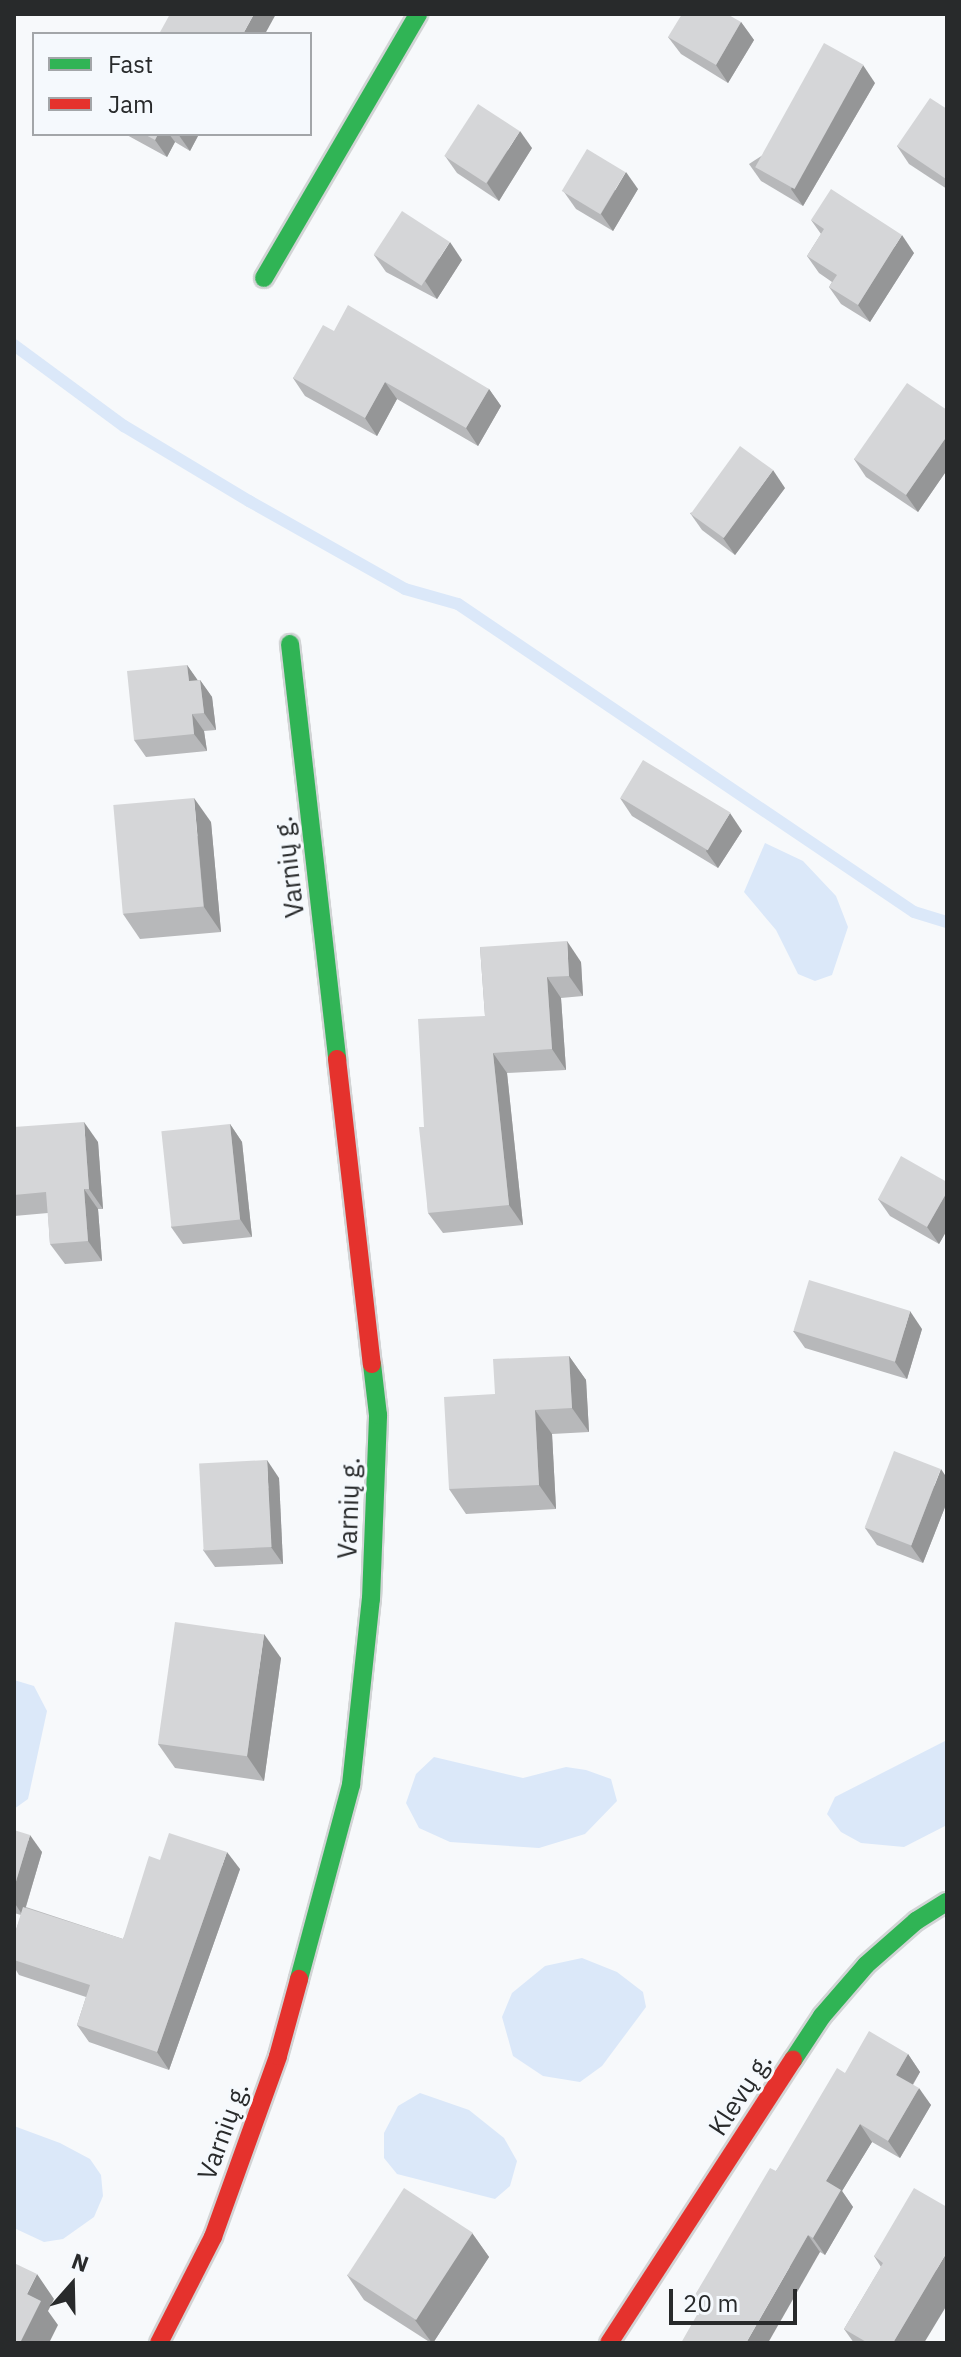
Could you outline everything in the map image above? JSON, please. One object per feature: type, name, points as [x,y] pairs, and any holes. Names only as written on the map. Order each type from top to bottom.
[{"type":"street","points":[[264,278],[418,14]]},
{"type":"street","name":"Varnių g.","points":[[159,2343],[213,2237],[278,2056],[351,1785],[371,1599],[378,1415],[290,644]]},
{"type":"street","name":"Klevų g.","points":[[609,2343],[822,2016],[866,1965],[916,1921],[947,1902]]},
{"type":"water","points":[[765,843],[803,861],[836,896],[848,927],[832,975],[815,981],[798,974],[776,930],[744,892]]},
{"type":"water","points":[[14,1680],[34,1686],[47,1711],[28,1799],[14,1809]]},
{"type":"water","points":[[947,1740],[947,1825],[904,1847],[861,1843],[841,1832],[827,1814],[835,1797]]},
{"type":"water","points":[[434,1757],[523,1778],[566,1767],[586,1770],[611,1779],[617,1801],[585,1834],[539,1848],[450,1842],[419,1828],[406,1803],[416,1774]]},
{"type":"water","points":[[582,1958],[617,1972],[643,1992],[646,2007],[602,2066],[580,2082],[543,2076],[513,2056],[502,2017],[512,1993],[545,1966]]},
{"type":"water","points":[[420,2093],[469,2110],[504,2138],[517,2161],[510,2186],[495,2199],[397,2174],[384,2158],[384,2133],[398,2106]]},
{"type":"water","points":[[14,2126],[60,2143],[90,2159],[101,2175],[103,2196],[94,2217],[63,2239],[44,2242],[14,2228]]},
{"type":"building","points":[[170,14],[254,14],[244,32],[160,32]]},
{"type":"building","points":[[682,14],[727,14],[741,22],[716,65],[668,37]]},
{"type":"building","points":[[824,43],[863,65],[795,189],[755,167]]},
{"type":"building","points":[[930,98],[947,109],[946,179],[897,146]]},
{"type":"building","points":[[478,104],[520,131],[486,183],[444,156]]},
{"type":"building","points":[[587,149],[626,172],[600,214],[562,191]]},
{"type":"building","points":[[831,189],[902,235],[858,305],[829,287],[837,275],[807,256],[824,229],[811,220]]},
{"type":"building","points":[[402,211],[450,242],[421,286],[374,255]]},
{"type":"building","points":[[348,305],[489,389],[466,428],[385,382],[365,418],[293,378],[323,325],[334,331]]},
{"type":"building","points":[[907,383],[947,410],[947,436],[906,495],[854,459]]},
{"type":"building","points":[[740,446],[773,470],[724,538],[691,514]]},
{"type":"building","points":[[187,665],[189,681],[200,680],[204,713],[192,714],[194,734],[134,740],[127,671]]},
{"type":"building","points":[[643,760],[730,813],[708,850],[620,798]]},
{"type":"building","points":[[194,798],[203,907],[123,914],[113,805]]},
{"type":"building","points":[[567,941],[569,976],[547,977],[552,1049],[493,1053],[509,1205],[428,1213],[419,1127],[424,1127],[418,1019],[485,1016],[480,947]]},
{"type":"building","points":[[84,1122],[89,1189],[84,1189],[88,1241],[50,1244],[46,1192],[14,1195],[14,1127]]},
{"type":"building","points":[[230,1124],[240,1219],[171,1227],[161,1131]]},
{"type":"building","points":[[901,1156],[947,1182],[947,1192],[927,1227],[878,1199]]},
{"type":"building","points":[[809,1280],[910,1311],[895,1362],[794,1331]]},
{"type":"building","points":[[569,1356],[572,1408],[535,1410],[539,1485],[449,1489],[444,1397],[495,1394],[493,1359]]},
{"type":"building","points":[[894,1451],[941,1469],[911,1545],[865,1528]]},
{"type":"building","points":[[267,1460],[272,1547],[204,1550],[199,1464]]},
{"type":"building","points":[[175,1622],[264,1635],[247,1756],[158,1744]]},
{"type":"building","points":[[14,1830],[30,1835],[14,1888]]},
{"type":"building","points":[[169,1833],[227,1852],[157,2052],[77,2025],[90,1985],[14,1960],[14,1936],[23,1907],[123,1939],[149,1856],[160,1860]]},
{"type":"building","points":[[869,2031],[908,2054],[896,2075],[919,2088],[888,2141],[860,2124],[826,2181],[841,2190],[813,2238],[808,2235],[746,2343],[681,2343],[702,2306],[692,2300],[770,2168],[776,2171],[837,2068],[845,2073]]},
{"type":"building","points":[[404,2188],[473,2233],[416,2320],[347,2275]]},
{"type":"building","points":[[914,2188],[947,2207],[947,2252],[893,2343],[868,2343],[844,2329],[883,2263],[874,2256]]},
{"type":"building","points":[[14,2263],[37,2274],[27,2294],[41,2301],[20,2343],[14,2343]]},
{"type":"waterway","points":[[14,345],[124,426],[249,501],[405,589],[458,604],[914,912],[947,922]]},
{"type":"traffic: fast","points":[[264,278],[418,14]]},
{"type":"traffic: fast","points":[[290,644],[337,1059]]},
{"type":"traffic: fast","points":[[299,1979],[351,1785],[371,1599],[378,1415],[372,1364]]},
{"type":"traffic: fast","points":[[793,2060],[822,2016],[866,1965],[916,1921],[947,1902]]},
{"type":"traffic: jam","points":[[337,1059],[372,1364]]},
{"type":"traffic: jam","points":[[159,2343],[213,2237],[278,2056],[299,1979]]},
{"type":"traffic: jam","points":[[609,2343],[793,2060]]}]
